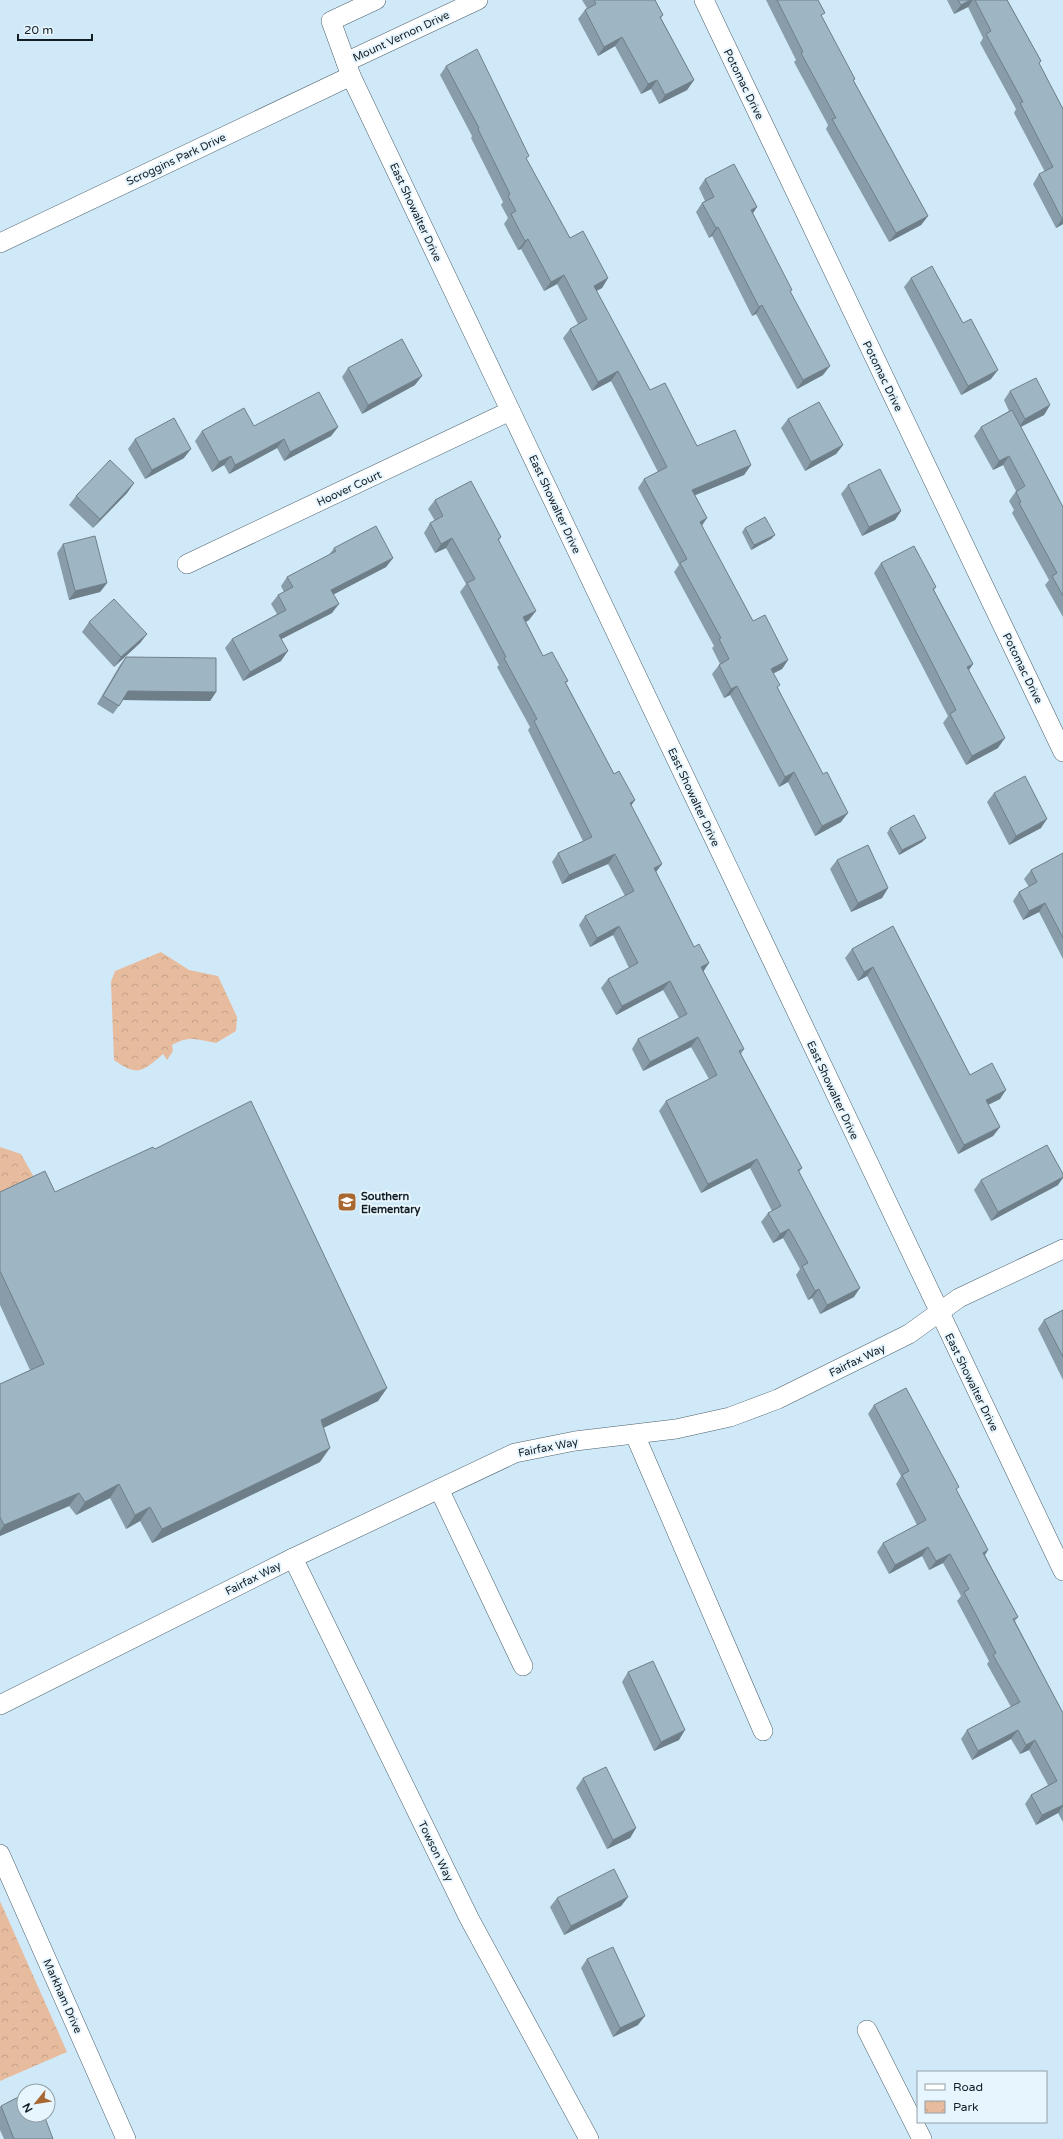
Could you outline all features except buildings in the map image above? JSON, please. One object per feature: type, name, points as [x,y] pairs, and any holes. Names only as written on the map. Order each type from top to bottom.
[{"type":"street","name":"East Showalter Drive","points":[[376,0],[331,21],[348,69],[1063,1571]]},
{"type":"street","name":"Mount Vernon Drive","points":[[348,69],[478,0]]},
{"type":"street","name":"Potomac Drive","points":[[704,0],[1063,752]]},
{"type":"street","name":"Scroggins Park Drive","points":[[0,243],[348,69]]},
{"type":"street","name":"Hoover Court","points":[[187,564],[510,411]]},
{"type":"street","name":"Fairfax Way","points":[[0,1705],[293,1558],[515,1453],[575,1441],[635,1435],[730,1417],[778,1399],[909,1334],[959,1298],[1063,1249]]},
{"type":"street","points":[[635,1435],[763,1731]]},
{"type":"street","points":[[439,1489],[523,1666]]},
{"type":"street","name":"Towson Way","points":[[293,1558],[469,1918],[589,2139]]},
{"type":"street","name":"Markham Drive","points":[[0,1854],[126,2139]]},
{"type":"street","points":[[867,2030],[922,2139]]},
{"type":"green space","points":[[161,952],[189,970],[218,976],[237,1017],[236,1031],[216,1043],[194,1039],[178,1042],[172,1045],[173,1051],[167,1060],[163,1054],[145,1068],[140,1070],[129,1069],[114,1060],[111,982],[115,971]]},
{"type":"green space","points":[[0,1147],[21,1154],[36,1181],[0,1201]]},
{"type":"green space","points":[[0,1901],[67,2052],[0,2081]]},
{"type":"place","name":"Southern Elementary","points":[[347,1202]]}]
